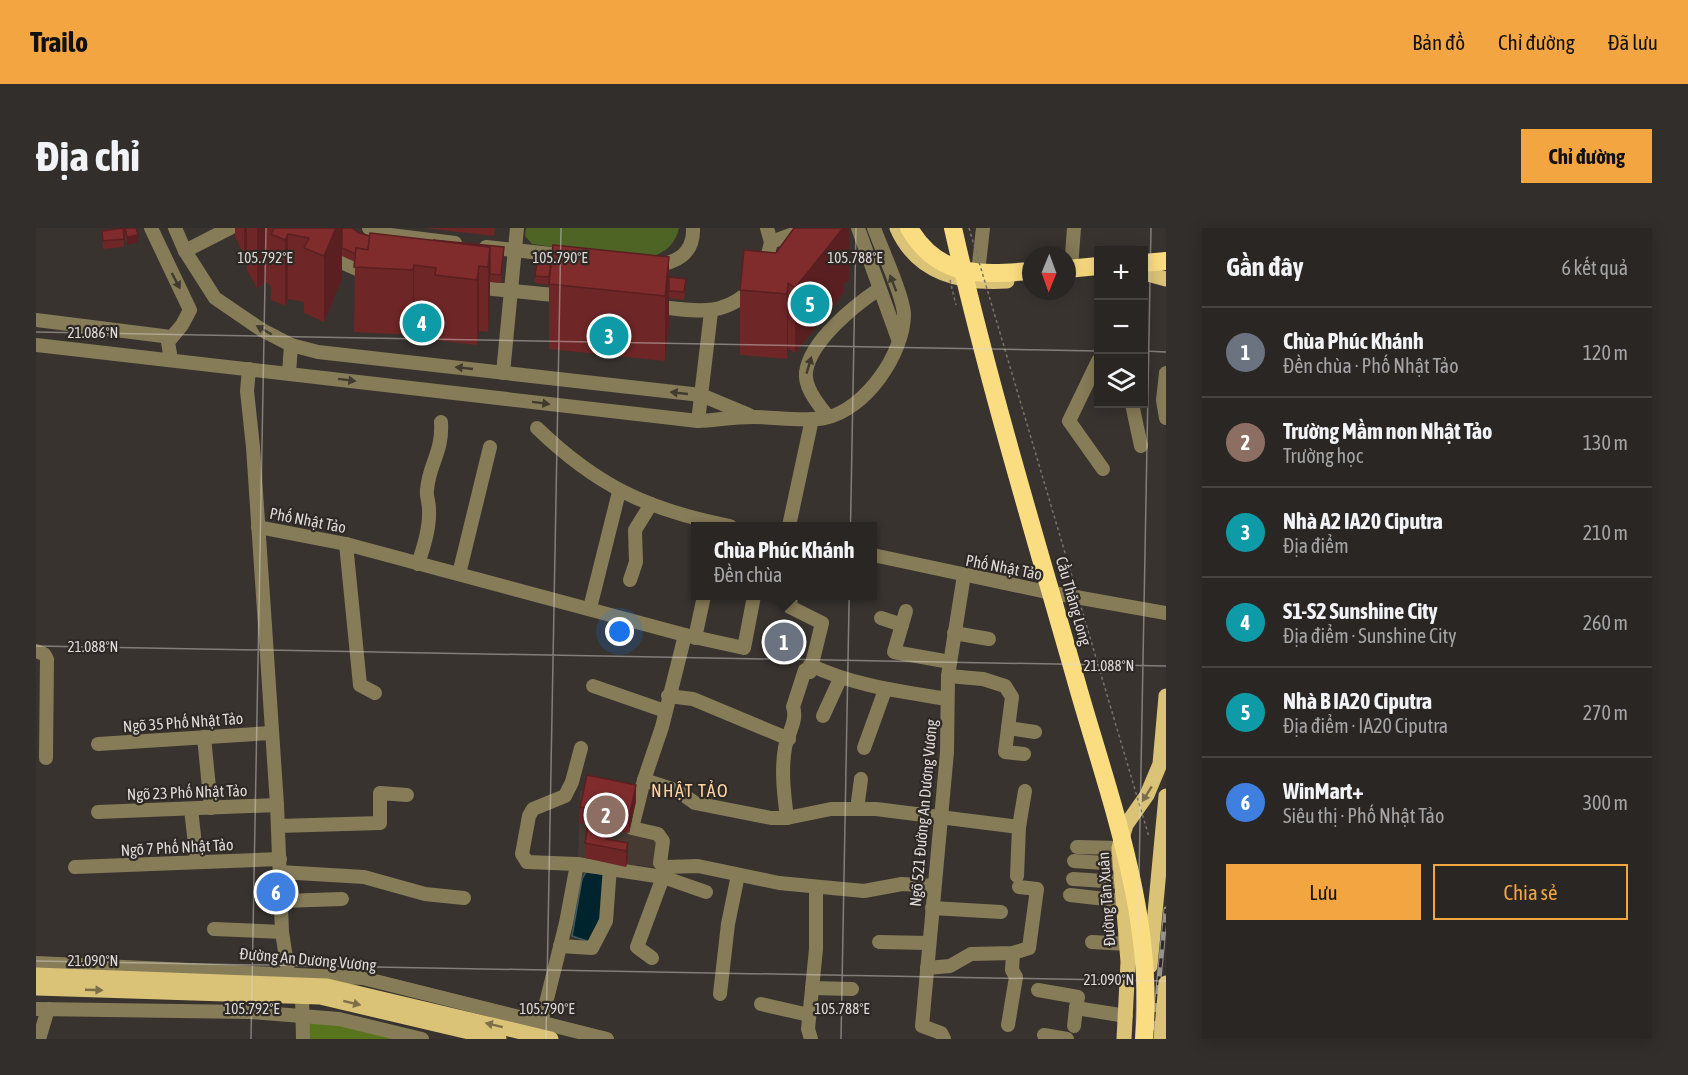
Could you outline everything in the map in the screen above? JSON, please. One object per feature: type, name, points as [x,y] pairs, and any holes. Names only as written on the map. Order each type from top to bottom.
[{"type":"highway","points":[[909,228],[923,248],[940,262],[978,273],[1022,271]]},
{"type":"highway","name":"Cầu Thăng Long","points":[[952,228],[1006,435],[1134,888],[1146,965],[1144,1039]]},
{"type":"highway","points":[[1148,263],[1166,261]]},
{"type":"highway","points":[[1076,270],[1094,267]]},
{"type":"main road","points":[[897,228],[915,255],[940,274],[974,282],[1022,279]]},
{"type":"main road","points":[[1076,272],[1094,274]]},
{"type":"main road","points":[[1148,274],[1166,279]]},
{"type":"main road","name":"Đường Tân Xuân","points":[[1124,1039],[1127,1015],[1127,944],[1120,843],[1126,825],[1155,781],[1165,734],[1166,696]]},
{"type":"main road","points":[[1138,1039],[1150,970],[1166,796]]},
{"type":"main road","name":"Đường An Dương Vương","points":[[36,975],[290,978],[353,990],[551,1039]]},
{"type":"main road","points":[[1161,1039],[1166,983]]},
{"type":"main road","points":[[36,988],[302,996],[341,1001],[499,1039]]},
{"type":"main road","points":[[1127,1015],[1144,1005],[1166,1002]]},
{"type":"street","points":[[151,228],[189,310]]},
{"type":"street","points":[[174,228],[185,251],[215,297],[262,330],[291,345],[318,352],[701,395],[754,417]]},
{"type":"street","points":[[185,251],[230,228]]},
{"type":"street","points":[[369,228],[514,250],[583,257]]},
{"type":"street","points":[[503,373],[517,228]]},
{"type":"street","points":[[640,263],[666,264],[678,259],[694,240],[693,228]]},
{"type":"street","points":[[640,304],[711,312],[737,301],[759,280],[764,270],[771,242],[766,228]]},
{"type":"street","points":[[771,242],[810,228]]},
{"type":"street","points":[[858,228],[898,339]]},
{"type":"street","points":[[36,345],[698,421],[754,417],[812,419],[828,417],[865,395],[887,369],[904,315],[874,228]]},
{"type":"street","points":[[978,273],[983,228]]},
{"type":"street","points":[[1071,246],[1074,228]]},
{"type":"street","points":[[313,246],[341,264],[383,278]]},
{"type":"street","points":[[464,286],[581,298]]},
{"type":"street","points":[[828,417],[808,387],[805,372],[812,354],[855,306],[879,289]]},
{"type":"street","points":[[171,360],[168,349],[171,338],[182,325],[189,310],[198,300],[215,297]]},
{"type":"street","points":[[698,421],[711,312]]},
{"type":"street","points":[[36,320],[171,338]]},
{"type":"street","points":[[289,374],[291,345]]},
{"type":"street","points":[[249,369],[247,391],[258,527]]},
{"type":"street","points":[[1165,379],[1166,418]]},
{"type":"street","points":[[1091,392],[1070,421],[1103,469]]},
{"type":"street","points":[[1133,408],[1141,446]]},
{"type":"street","points":[[790,522],[812,419]]},
{"type":"street","points":[[418,564],[428,530],[430,510],[426,492],[432,466],[439,453],[441,422]]},
{"type":"street","points":[[537,428],[570,460],[619,492],[707,522]]},
{"type":"street","points":[[459,574],[490,447]]},
{"type":"street","points":[[590,608],[619,492]]},
{"type":"street","points":[[630,580],[636,561],[635,530],[651,504]]},
{"type":"street","name":"Phố Nhật Tảo","points":[[290,978],[282,932],[277,805],[258,527],[346,544],[690,636],[744,648],[753,600]]},
{"type":"street","points":[[346,544],[360,685],[375,693]]},
{"type":"street","name":"Phố Nhật Tảo","points":[[877,556],[1042,591],[1166,613]]},
{"type":"street","name":"Ngõ 521 Đường An Dương Vương","points":[[944,1039],[941,1033],[922,1026],[939,816],[947,752],[949,669],[964,575]]},
{"type":"street","points":[[1042,591],[1105,809],[1120,843],[1076,854],[1120,864]]},
{"type":"street","points":[[703,600],[668,696],[632,828],[661,837],[660,863],[664,872],[706,892]]},
{"type":"street","points":[[787,818],[784,792],[785,746],[796,713],[793,707],[805,670],[810,672],[822,623],[790,608],[791,600]]},
{"type":"street","points":[[881,618],[904,618],[894,652],[1005,686],[1012,698],[1005,752],[1024,754]]},
{"type":"street","points":[[954,633],[989,639]]},
{"type":"street","points":[[36,651],[44,654],[47,659],[46,758]]},
{"type":"street","points":[[810,665],[840,679],[885,690],[947,699]]},
{"type":"street","points":[[823,716],[840,679]]},
{"type":"street","points":[[593,686],[665,711]]},
{"type":"street","points":[[864,748],[885,690]]},
{"type":"street","points":[[668,696],[693,699],[789,739]]},
{"type":"street","points":[[1008,728],[1035,732]]},
{"type":"street","name":"Ngõ 35 Phố Nhật Tảo","points":[[98,744],[271,733]]},
{"type":"street","points":[[204,737],[212,808]]},
{"type":"street","points":[[581,748],[572,782],[565,796],[533,809],[529,816],[522,854],[527,862],[664,872],[698,866],[779,883],[864,891],[902,884],[933,886]]},
{"type":"street","points":[[857,809],[861,779]]},
{"type":"street","points":[[644,780],[678,791],[695,803],[771,818],[787,818],[831,808],[939,816],[1019,827]]},
{"type":"street","points":[[927,968],[950,966],[971,954],[1013,953],[1029,948],[1037,888],[1018,881],[1019,827],[1025,791]]},
{"type":"street","points":[[278,826],[380,823],[381,793],[406,795]]},
{"type":"street","name":"Ngõ 23 Phố Nhật Tảo","points":[[98,812],[277,805]]},
{"type":"street","points":[[191,809],[197,862]]},
{"type":"street","name":"Ngõ 7 Phố Nhật Tảo","points":[[75,867],[197,862],[280,865],[364,877],[425,894],[464,898]]},
{"type":"street","points":[[541,1023],[577,864]]},
{"type":"street","points":[[560,946],[592,948],[606,921],[610,867]]},
{"type":"street","points":[[652,958],[636,947],[664,872]]},
{"type":"street","points":[[720,994],[728,924],[738,875]]},
{"type":"street","points":[[1073,879],[1121,882]]},
{"type":"street","points":[[811,1039],[808,1029],[816,949],[816,886]]},
{"type":"street","points":[[1071,895],[1123,901]]},
{"type":"street","points":[[282,901],[342,899]]},
{"type":"street","points":[[932,908],[1000,912]]},
{"type":"street","points":[[214,929],[282,932]]},
{"type":"street","points":[[879,942],[929,943]]},
{"type":"street","points":[[1092,942],[1127,944]]},
{"type":"street","points":[[1008,1025],[1016,977],[1012,970],[1013,953]]},
{"type":"street","name":"Đường An Dương Vương","points":[[36,963],[290,978],[363,978],[607,1039]]},
{"type":"street","points":[[812,988],[852,989]]},
{"type":"street","points":[[1038,990],[1078,997],[1074,1026]]},
{"type":"street","points":[[302,996],[303,1039]]},
{"type":"street","points":[[761,1004],[809,1015]]},
{"type":"street","points":[[1076,1008],[1127,1015]]},
{"type":"street","points":[[38,1037],[42,1009],[206,1010],[339,1019],[422,1039]]},
{"type":"street","points":[[1044,1035],[1067,1039]]},
{"type":"path","points":[[969,228],[1150,840]]},
{"type":"shaded area","points":[[580,790],[636,801],[630,830],[657,836],[658,868],[637,865],[633,868],[578,857]]},
{"type":"green space","points":[[526,228],[679,228],[674,241],[661,253],[633,256],[532,244],[525,236]]},
{"type":"green space","points":[[303,1018],[421,1039],[303,1039]]},
{"type":"water","points":[[586,872],[604,874],[607,902],[590,942],[572,936],[582,879]]},
{"type":"building","points":[[123,228],[124,239],[103,241],[102,231]]},
{"type":"building","points":[[125,228],[136,228],[138,235],[127,237]]},
{"type":"building","points":[[274,228],[336,228],[324,256],[304,248],[309,238],[288,234],[285,240],[271,234]]},
{"type":"building","points":[[342,228],[352,228],[370,236],[368,250],[356,248],[356,254],[342,248]]},
{"type":"building","points":[[794,228],[843,228],[795,288],[788,283],[787,294],[740,290],[744,250],[776,253]]},
{"type":"building","points":[[370,233],[490,247],[488,267],[479,266],[477,280],[435,275],[436,268],[414,265],[413,270],[354,267],[356,248],[368,250]]},
{"type":"building","points":[[433,240],[504,247],[501,275],[490,274],[490,247]]},
{"type":"building","points":[[553,245],[669,257],[665,296],[549,284]]},
{"type":"building","points":[[538,253],[552,254],[549,277],[535,276]]},
{"type":"building","points":[[669,277],[686,279],[684,292],[669,291]]},
{"type":"building","points":[[587,775],[636,785],[629,817],[611,814],[606,839],[628,843],[626,851],[585,843],[589,819],[586,819],[588,809],[580,807]]},
{"type":"railway","points":[[1153,1039],[1166,909]]},
{"type":"place","name":"Nhà B IA20 Ciputra","points":[[810,304]]},
{"type":"place","name":"S1-S2 Sunshine City","points":[[422,323]]},
{"type":"place","name":"Nhà A2 IA20 Ciputra","points":[[609,336]]},
{"type":"place","name":"Chùa Phúc Khánh","points":[[784,642]]},
{"type":"place","name":"Trường Mầm non Nhật Tảo","points":[[606,815]]},
{"type":"place","name":"WinMart+","points":[[276,892]]},
{"type":"district","name":"NHẬT TẢO","points":[[690,790]]}]
